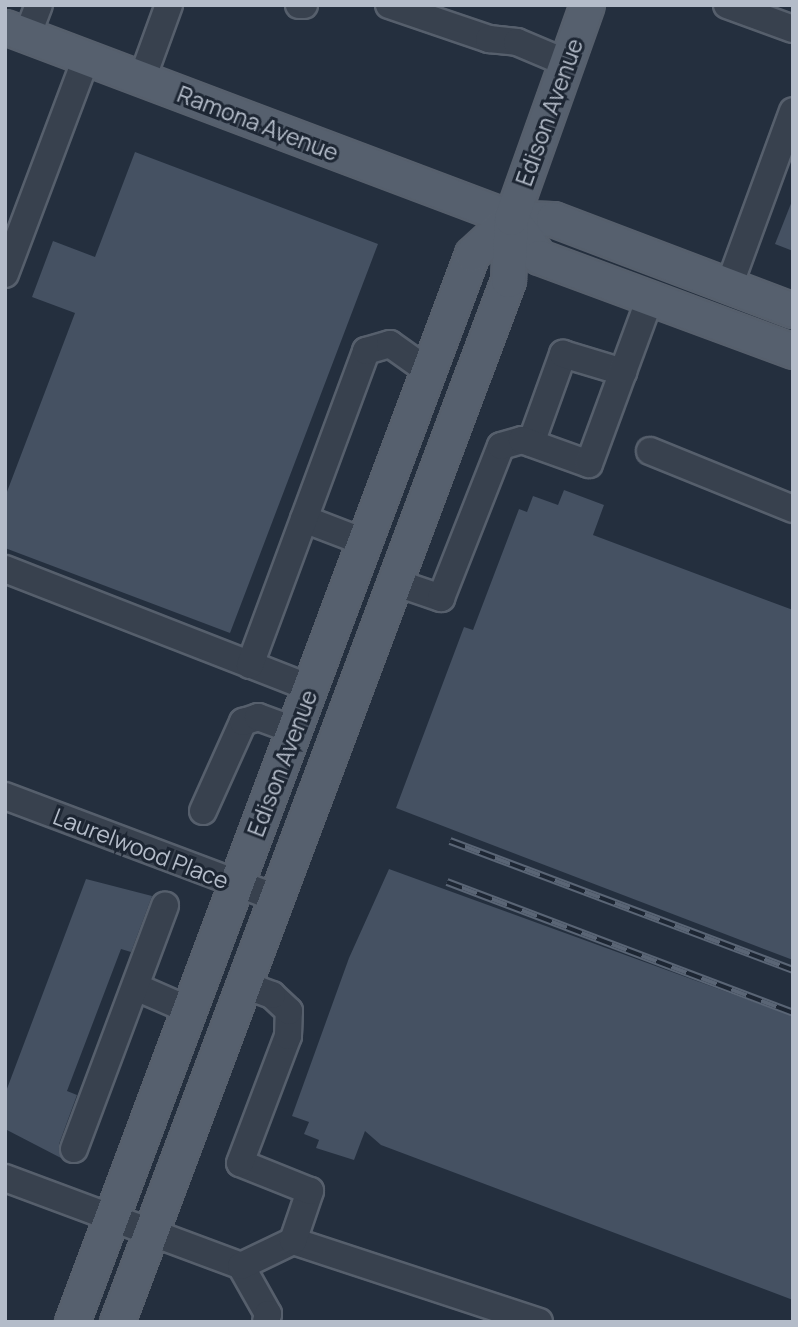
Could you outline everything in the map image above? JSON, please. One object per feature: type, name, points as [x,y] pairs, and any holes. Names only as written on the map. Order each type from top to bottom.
[{"type":"main road","name":"Edison Avenue","points":[[117,1322],[508,280],[511,218],[587,5]]},
{"type":"main road","name":"Ramona Avenue","points":[[24,23],[86,58],[511,218],[553,219],[793,310]]},
{"type":"main road","name":"Edison Avenue","points":[[72,1322],[472,254],[511,218]]},
{"type":"main road","points":[[511,218],[539,257],[793,351]]},
{"type":"main road","points":[[353,692],[342,660],[373,572],[364,542]]},
{"type":"street","points":[[142,79],[169,5]]},
{"type":"street","points":[[388,5],[489,39],[517,42],[567,63]]},
{"type":"street","points":[[727,5],[793,29]]},
{"type":"street","points":[[5,274],[86,58]]},
{"type":"street","points":[[729,286],[793,111]]},
{"type":"street","points":[[394,582],[441,598],[501,446],[531,443],[589,464],[650,298]]},
{"type":"street","points":[[250,665],[366,351],[390,344],[428,372]]},
{"type":"street","points":[[531,443],[563,354],[623,372]]},
{"type":"street","points":[[650,451],[793,509]]},
{"type":"street","points":[[304,519],[364,542]]},
{"type":"street","points":[[5,569],[310,688]]},
{"type":"street","points":[[203,811],[243,722],[258,717],[294,730]]},
{"type":"street","name":"Laurelwood Place","points":[[5,796],[276,898]]},
{"type":"street","points":[[74,1149],[165,905]]},
{"type":"street","points":[[244,985],[272,995],[289,1011],[288,1036],[240,1163],[310,1191],[293,1241]]},
{"type":"street","points":[[136,987],[189,1010]]},
{"type":"street","points":[[5,1178],[241,1266],[274,1319]]},
{"type":"street","points":[[241,1266],[293,1241],[539,1322]]},
{"type":"building","points":[[135,152],[378,244],[230,633],[5,548],[5,497],[75,313],[32,297],[53,241],[95,257]]},
{"type":"building","points":[[793,201],[793,251],[775,244]]},
{"type":"building","points":[[564,490],[604,505],[593,535],[793,610],[793,960],[396,808],[464,627],[473,630],[519,509],[527,512],[533,496],[558,505]]},
{"type":"building","points":[[389,869],[793,1016],[793,1300],[381,1145],[365,1131],[354,1160],[316,1148],[319,1140],[304,1134],[309,1122],[292,1116],[349,958]]},
{"type":"building","points":[[86,879],[152,896],[131,952],[121,949],[67,1091],[77,1095],[59,1144],[61,1158],[5,1129],[5,1094]]},
{"type":"railway","points":[[450,841],[793,970]]},
{"type":"railway","points":[[447,882],[793,1013]]}]
